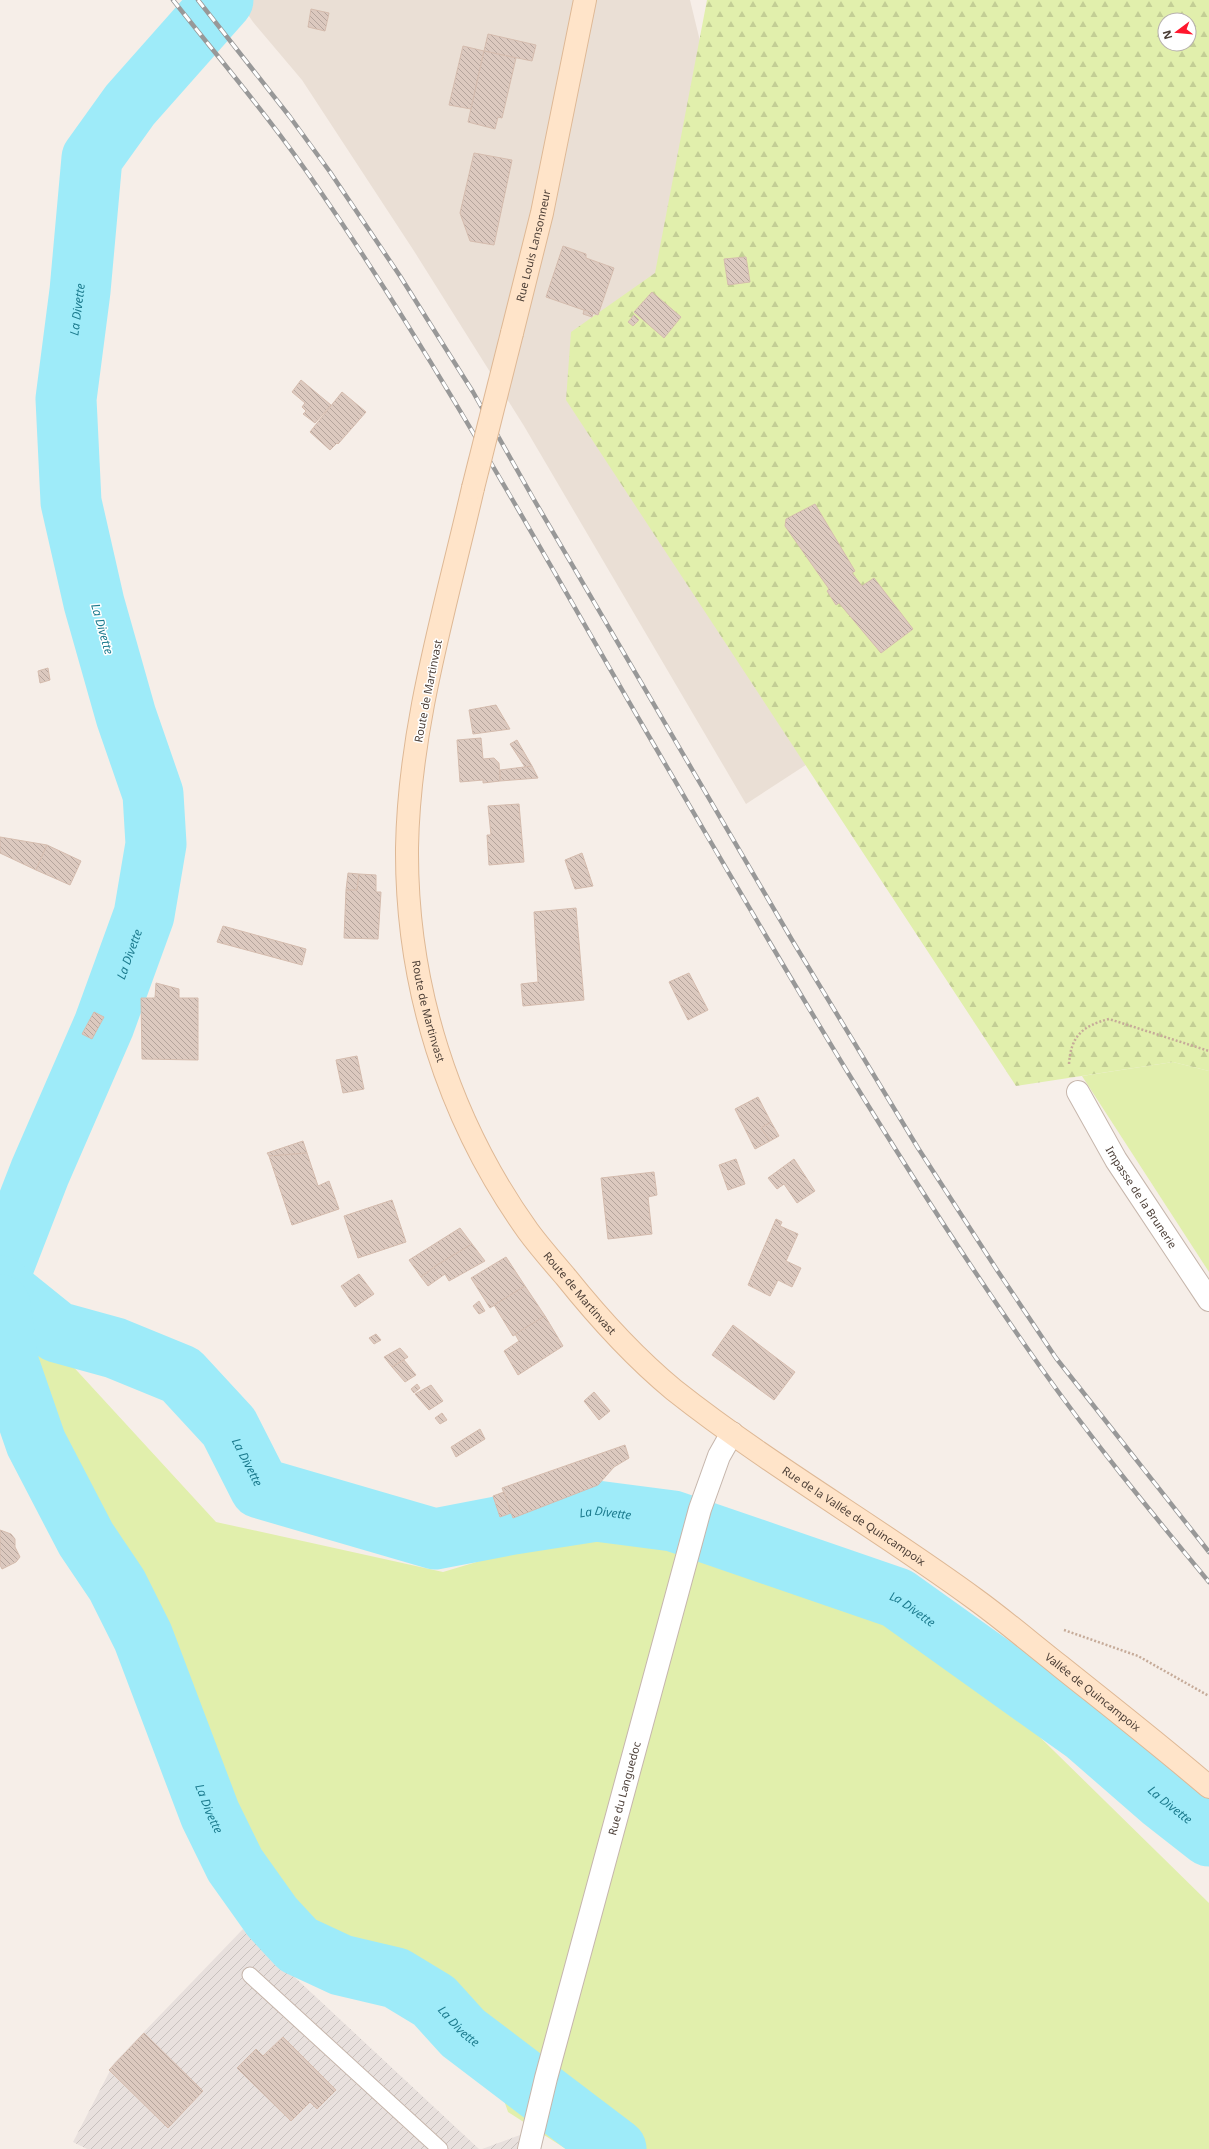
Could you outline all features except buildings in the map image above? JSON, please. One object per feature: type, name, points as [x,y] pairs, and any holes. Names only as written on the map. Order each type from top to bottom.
[{"type":"main road","name":"Rue Louis Lansonneur","points":[[473,488],[542,214],[585,0]]},
{"type":"main road","name":"Route de Martinvast","points":[[473,488],[428,678],[414,761],[407,846],[411,925],[417,972],[433,1039],[459,1108],[480,1154],[510,1205],[531,1235],[590,1308],[648,1366],[673,1389],[732,1433]]},
{"type":"main road","name":"Rue de la Vallée de Quincampoix","points":[[732,1433],[975,1599]]},
{"type":"main road","name":"Vallée de Quincampoix","points":[[975,1599],[1209,1787]]},
{"type":"street","name":"Impasse de la Brunerie","points":[[1078,1092],[1116,1160],[1209,1300]]},
{"type":"street","name":"Rue du Languedoc","points":[[530,2146],[546,2078],[700,1510],[719,1456],[732,1433]]},
{"type":"lane","points":[[250,1975],[440,2149]]},
{"type":"path","points":[[1078,1092],[1069,1072],[1070,1055],[1074,1040],[1081,1030],[1095,1023],[1109,1019],[1209,1051]]},
{"type":"path","points":[[1057,1627],[1138,1656],[1209,1696]]},
{"type":"shaded area","points":[[238,0],[690,0],[773,341],[1005,635],[746,804],[524,426],[414,251],[302,80],[253,22]]},
{"type":"shaded area","points":[[243,1929],[479,2149],[87,2149],[73,2142],[114,2063]]},
{"type":"shaded area","points":[[520,2135],[517,2149],[482,2149]]},
{"type":"green space","points":[[707,0],[1209,0],[1209,1071],[1173,1062],[1016,1086],[566,400],[571,332],[655,273]]},
{"type":"green space","points":[[1173,1062],[1209,1071],[1209,1272],[1082,1076]]},
{"type":"green space","points":[[0,1287],[216,1522],[443,1572],[584,1530],[722,1537],[947,1646],[1209,1903],[1209,2149],[566,2149],[508,2112],[485,2044],[267,1904],[144,1616],[12,1462],[0,1422]]},
{"type":"waterway","name":"La Divette","points":[[0,1275],[40,1172],[104,1025],[144,915],[156,844],[153,794],[126,716],[94,603],[71,502],[66,399],[80,291],[92,158],[130,105],[223,0]]},
{"type":"waterway","name":"La Divette","points":[[0,1286],[57,1332],[115,1348],[181,1375],[229,1427],[260,1488],[435,1539],[513,1524],[596,1511],[673,1521],[897,1598],[1086,1733],[1163,1800],[1209,1836]]},
{"type":"waterway","name":"La Divette","points":[[0,1305],[8,1362],[36,1443],[86,1539],[117,1585],[143,1637],[210,1814],[235,1865],[272,1917],[298,1945],[341,1965],[396,1978],[434,2001],[463,2033],[616,2149]]},
{"type":"railway","points":[[173,0],[266,116],[318,188],[362,253],[486,454],[785,969],[883,1130],[934,1209],[986,1288],[1059,1393],[1122,1475],[1209,1582]]},
{"type":"railway","points":[[198,0],[290,117],[330,172],[400,276],[473,392],[533,498],[792,940],[918,1148],[997,1270],[1056,1358],[1209,1552]]}]
